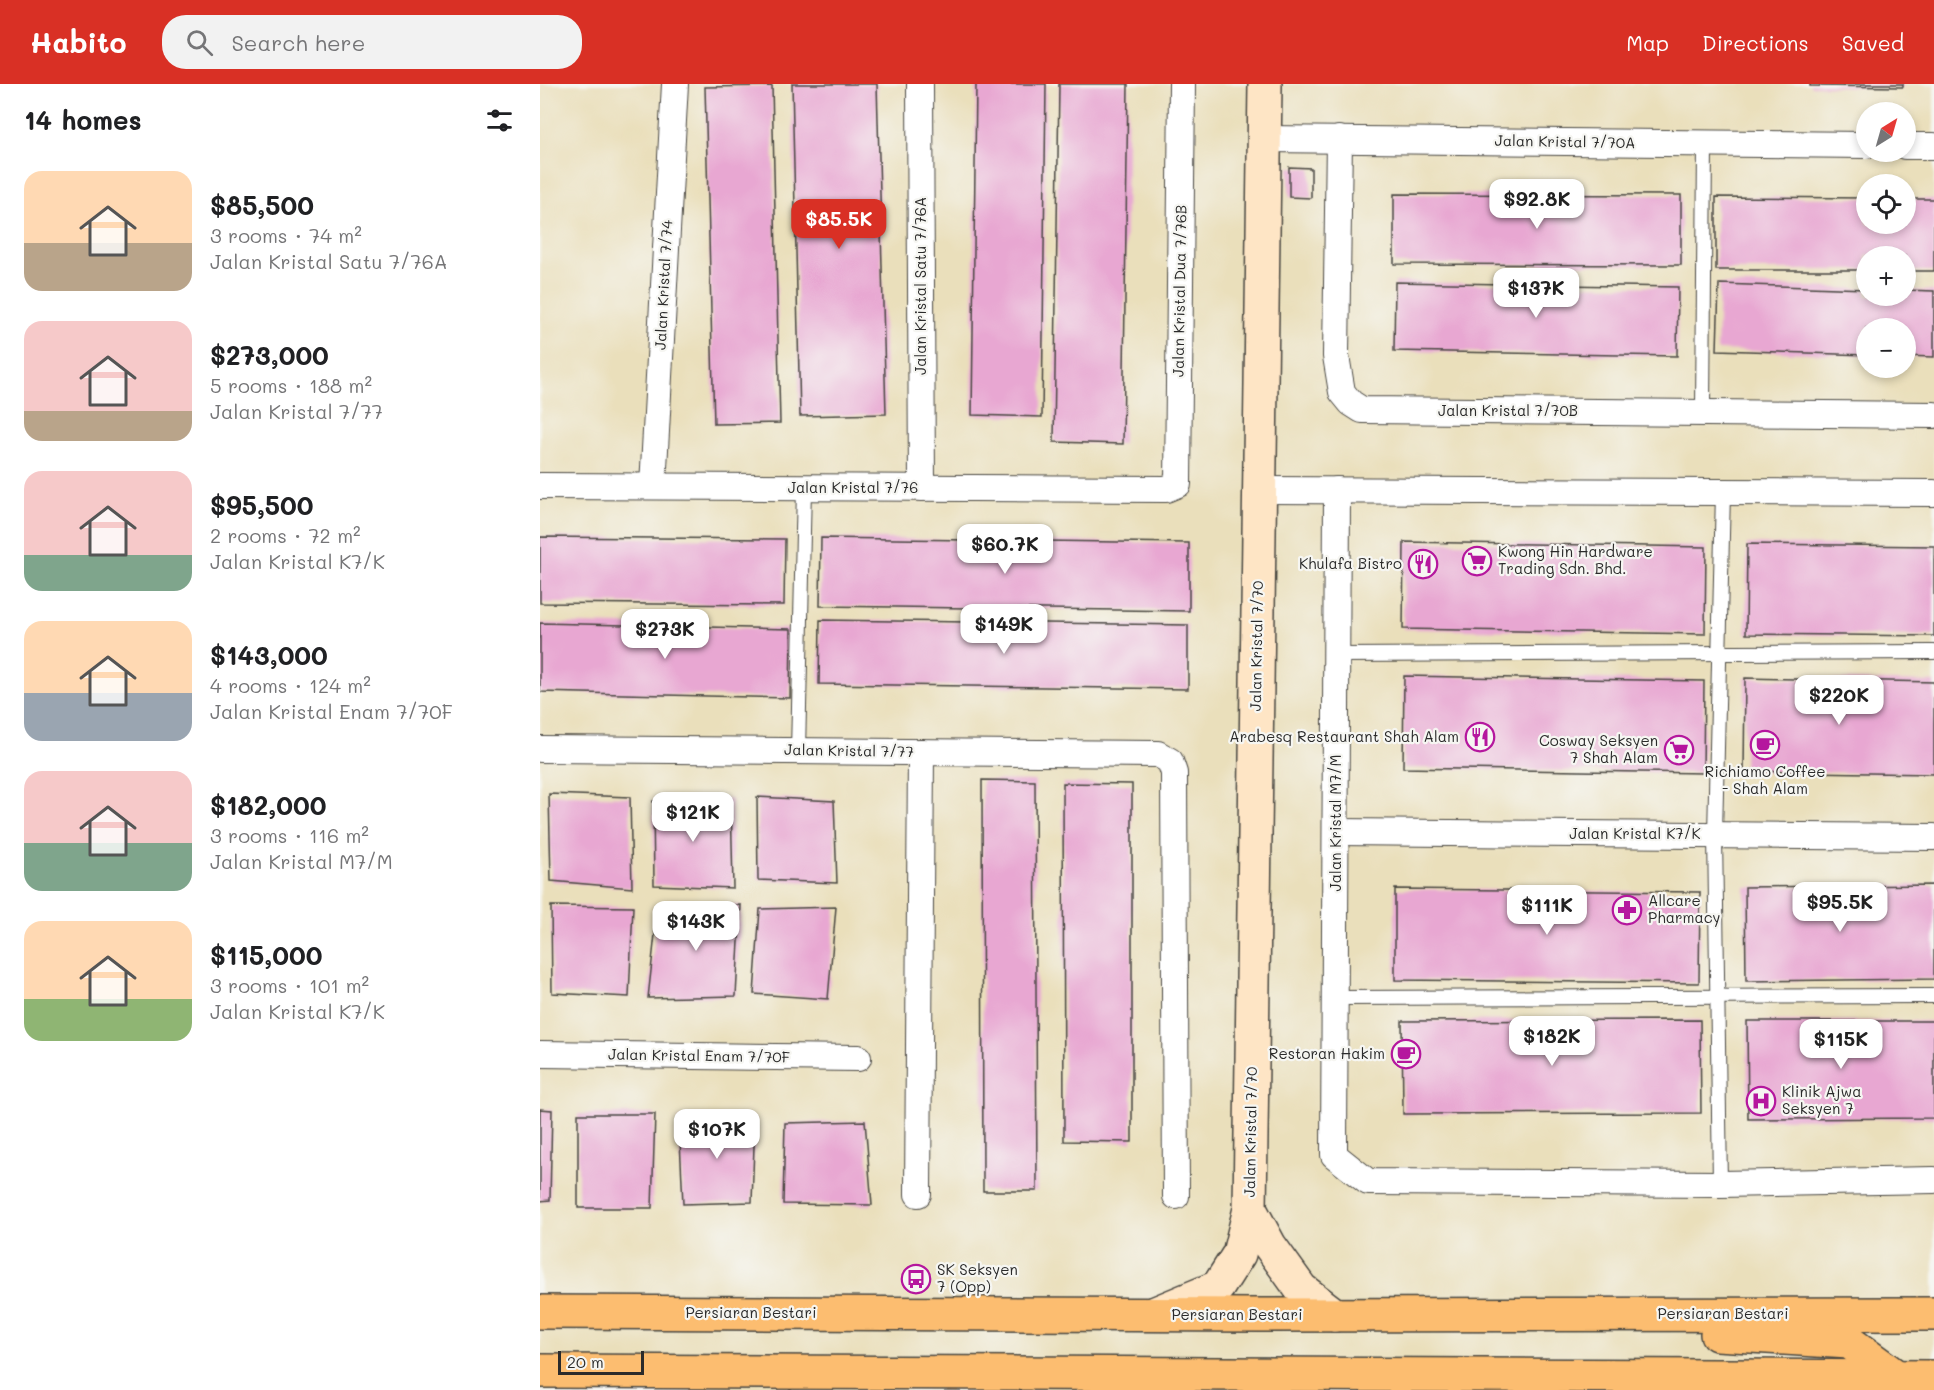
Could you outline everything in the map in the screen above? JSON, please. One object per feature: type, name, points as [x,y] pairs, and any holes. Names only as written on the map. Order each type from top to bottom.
[{"type":"main road","name":"Persiaran Bestari","points":[[540,1312],[1335,1315],[1934,1314]]},
{"type":"main road","points":[[1525,1315],[1697,1332],[1849,1341],[1897,1383]]},
{"type":"main road","points":[[540,1371],[1723,1376],[1897,1383],[1934,1377]]},
{"type":"main road","points":[[1723,1376],[1778,1390]]},
{"type":"street","name":"Jalan Kristal 7/74","points":[[653,486],[675,84]]},
{"type":"street","name":"Jalan Kristal Satu 7/76A","points":[[920,84],[922,488]]},
{"type":"street","name":"Jalan Kristal Dua 7/76B","points":[[1166,489],[1178,484],[1182,84]]},
{"type":"street","name":"Jalan Kristal 7/70","points":[[1153,1314],[1218,1287],[1239,1254],[1250,1209],[1265,84]]},
{"type":"street","name":"Jalan Kristal 7/70A","points":[[1264,139],[1856,145]]},
{"type":"street","name":"Jalan Kristal 7/70B","points":[[1340,139],[1336,356],[1342,392],[1351,403],[1362,410],[1934,414]]},
{"type":"street","points":[[1916,146],[1934,146]]},
{"type":"street","name":"Jalan Kristal 7/76","points":[[540,486],[1166,489]]},
{"type":"street","points":[[1259,490],[1934,493]]},
{"type":"street","name":"Jalan Kristal M7/M","points":[[1337,490],[1334,1155],[1368,1182],[1720,1184]]},
{"type":"street","name":"Jalan Kristal 7/77","points":[[540,749],[1158,754],[1170,761],[1174,773],[1176,1196]]},
{"type":"street","points":[[918,1194],[921,752]]},
{"type":"street","name":"Jalan Kristal K7/K","points":[[1336,832],[1934,837]]},
{"type":"street","name":"Jalan Kristal Enam 7/70F","points":[[540,1054],[858,1058]]},
{"type":"street","points":[[1720,1184],[1934,1180]]},
{"type":"street","points":[[1250,1209],[1270,1246],[1301,1289],[1335,1315]]},
{"type":"lane","points":[[1703,413],[1705,143]]},
{"type":"lane","points":[[798,751],[804,488]]},
{"type":"lane","points":[[1720,1184],[1715,834],[1723,492]]},
{"type":"lane","points":[[1337,656],[1934,652]]},
{"type":"lane","points":[[1335,998],[1934,996]]},
{"type":"building","points":[[792,84],[877,84],[886,414],[800,416]]},
{"type":"building","points":[[976,84],[1046,84],[1042,417],[972,415]]},
{"type":"building","points":[[1059,84],[1128,84],[1123,444],[1054,442]]},
{"type":"building","points":[[1810,84],[1903,84],[1903,87],[1810,86]]},
{"type":"building","points":[[772,86],[780,423],[714,424],[705,87]]},
{"type":"building","points":[[1289,167],[1311,168],[1311,198],[1289,197]]},
{"type":"building","points":[[1394,194],[1681,195],[1681,265],[1394,264]]},
{"type":"building","points":[[1716,197],[1856,198],[1856,234],[1916,234],[1916,199],[1934,199],[1934,271],[1916,271],[1916,246],[1856,246],[1856,270],[1716,270]]},
{"type":"building","points":[[1395,282],[1678,287],[1677,356],[1394,351]]},
{"type":"building","points":[[1719,284],[1856,289],[1856,306],[1916,306],[1916,290],[1934,291],[1934,357],[1916,356],[1916,318],[1856,318],[1856,355],[1717,350]]},
{"type":"building","points":[[540,537],[785,539],[784,605],[540,603]]},
{"type":"building","points":[[821,538],[1189,543],[1189,611],[820,606]]},
{"type":"building","points":[[1404,542],[1706,547],[1705,634],[1403,629]]},
{"type":"building","points":[[1747,544],[1934,546],[1934,636],[1746,634]]},
{"type":"building","points":[[820,620],[1188,625],[1188,689],[819,684]]},
{"type":"building","points":[[540,623],[791,629],[790,698],[540,692]]},
{"type":"building","points":[[1404,676],[1704,681],[1703,773],[1403,768]]},
{"type":"building","points":[[1745,678],[1934,682],[1934,774],[1744,771]]},
{"type":"building","points":[[982,780],[1035,781],[1037,1191],[983,1191]]},
{"type":"building","points":[[1063,783],[1132,784],[1132,1142],[1064,1141]]},
{"type":"building","points":[[549,794],[630,797],[632,888],[551,881]]},
{"type":"building","points":[[757,797],[834,801],[837,883],[758,880]]},
{"type":"building","points":[[731,799],[733,888],[654,885],[653,801]]},
{"type":"building","points":[[1934,885],[1934,979],[1746,981],[1745,887]]},
{"type":"building","points":[[1395,889],[1700,892],[1699,983],[1395,980]]},
{"type":"building","points":[[741,905],[736,996],[648,998],[658,907]]},
{"type":"building","points":[[551,906],[633,907],[629,997],[552,993]]},
{"type":"building","points":[[836,907],[828,999],[754,994],[760,909]]},
{"type":"building","points":[[1700,1020],[1701,1113],[1403,1114],[1402,1021]]},
{"type":"building","points":[[1747,1021],[1934,1021],[1934,1118],[1748,1119]]},
{"type":"building","points":[[540,1109],[552,1110],[550,1200],[540,1201]]},
{"type":"building","points":[[578,1114],[655,1114],[652,1208],[578,1208]]},
{"type":"building","points":[[755,1118],[752,1202],[683,1204],[679,1119]]},
{"type":"building","points":[[865,1121],[872,1205],[783,1204],[785,1123]]},
{"type":"place","name":"Kwong Hin Hardware Trading Sdn. Bhd.","points":[[1477,561]]},
{"type":"place","name":"Khulafa Bistro","points":[[1423,564]]},
{"type":"place","name":"Arabesq Restaurant Shah Alam","points":[[1480,737]]},
{"type":"place","name":"Richiamo Coffee - Shah Alam","points":[[1765,745]]},
{"type":"place","name":"Cosway Seksyen 7 Shah Alam","points":[[1679,750]]},
{"type":"place","name":"Allcare Pharmacy","points":[[1627,910]]},
{"type":"place","name":"Restoran Hakim","points":[[1406,1054]]},
{"type":"place","name":"Klinik Ajwa Seksyen 7","points":[[1761,1101]]},
{"type":"place","name":"SK Seksyen 7 (Opp)","points":[[916,1279]]}]
